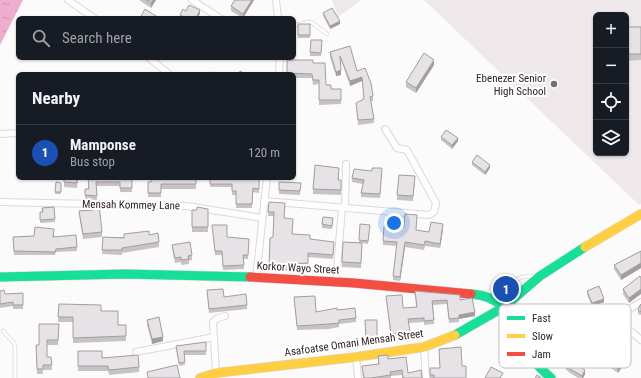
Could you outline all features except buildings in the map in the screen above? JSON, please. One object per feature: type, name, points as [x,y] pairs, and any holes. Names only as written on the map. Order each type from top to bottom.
[{"type":"street","points":[[68,0],[91,16]]},
{"type":"street","points":[[192,0],[217,16]]},
{"type":"street","points":[[276,0],[278,16]]},
{"type":"street","points":[[152,60],[166,72]]},
{"type":"street","points":[[279,72],[280,60]]},
{"type":"street","points":[[264,201],[429,215],[434,212],[436,203],[407,150],[397,148],[385,129]]},
{"type":"street","points":[[0,134],[16,134]]},
{"type":"street","points":[[336,282],[346,164]]},
{"type":"street","points":[[256,278],[267,180]]},
{"type":"street","name":"Mensah Kommey Lane","points":[[0,202],[188,206],[262,218]]},
{"type":"street","name":"Asafoatse Omani Mensah Street","points":[[507,304],[540,276],[579,250],[641,214]]},
{"type":"street","name":"Korkor Wayo Street","points":[[0,277],[60,274],[256,278],[336,282],[475,294],[507,304]]},
{"type":"street","points":[[631,308],[641,302]]},
{"type":"street","name":"Asafoatse Omani Mensah Street","points":[[200,378],[216,373],[356,357],[424,347],[453,336],[499,309]]},
{"type":"street","points":[[216,373],[213,322],[218,318],[225,316]]},
{"type":"street","points":[[631,331],[641,340]]},
{"type":"street","points":[[136,352],[214,337]]},
{"type":"street","points":[[424,347],[426,378]]},
{"type":"street","points":[[356,357],[358,378]]},
{"type":"street","points":[[540,368],[551,378]]},
{"type":"lane","points":[[296,25],[311,22],[326,34]]},
{"type":"lane","points":[[507,304],[510,283],[526,276],[540,276]]},
{"type":"lane","points":[[3,331],[14,343],[15,378]]},
{"type":"shaded area","points":[[332,0],[361,0],[338,17]]},
{"type":"shaded area","name":"Ebenezer Senior High School","points":[[424,0],[641,0],[641,204],[639,205]]},
{"type":"water","points":[[0,0],[23,0],[0,45]]},
{"type":"traffic: fast","points":[[507,304],[540,276],[585,247]]},
{"type":"traffic: fast","points":[[0,277],[126,274],[250,277]]},
{"type":"traffic: fast","points":[[471,294],[485,296],[499,304]]},
{"type":"traffic: fast","points":[[455,335],[499,310]]},
{"type":"traffic: fast","points":[[540,368],[551,378]]},
{"type":"traffic: slow","points":[[585,247],[641,214]]},
{"type":"traffic: slow","points":[[200,378],[216,373],[356,357],[424,347],[455,335]]},
{"type":"traffic: jam","points":[[250,277],[354,283],[471,294]]},
{"type":"place","name":"Ebenezer Senior High School","points":[[554,84]]},
{"type":"place","name":"Mamponse","points":[[506,289]]}]
